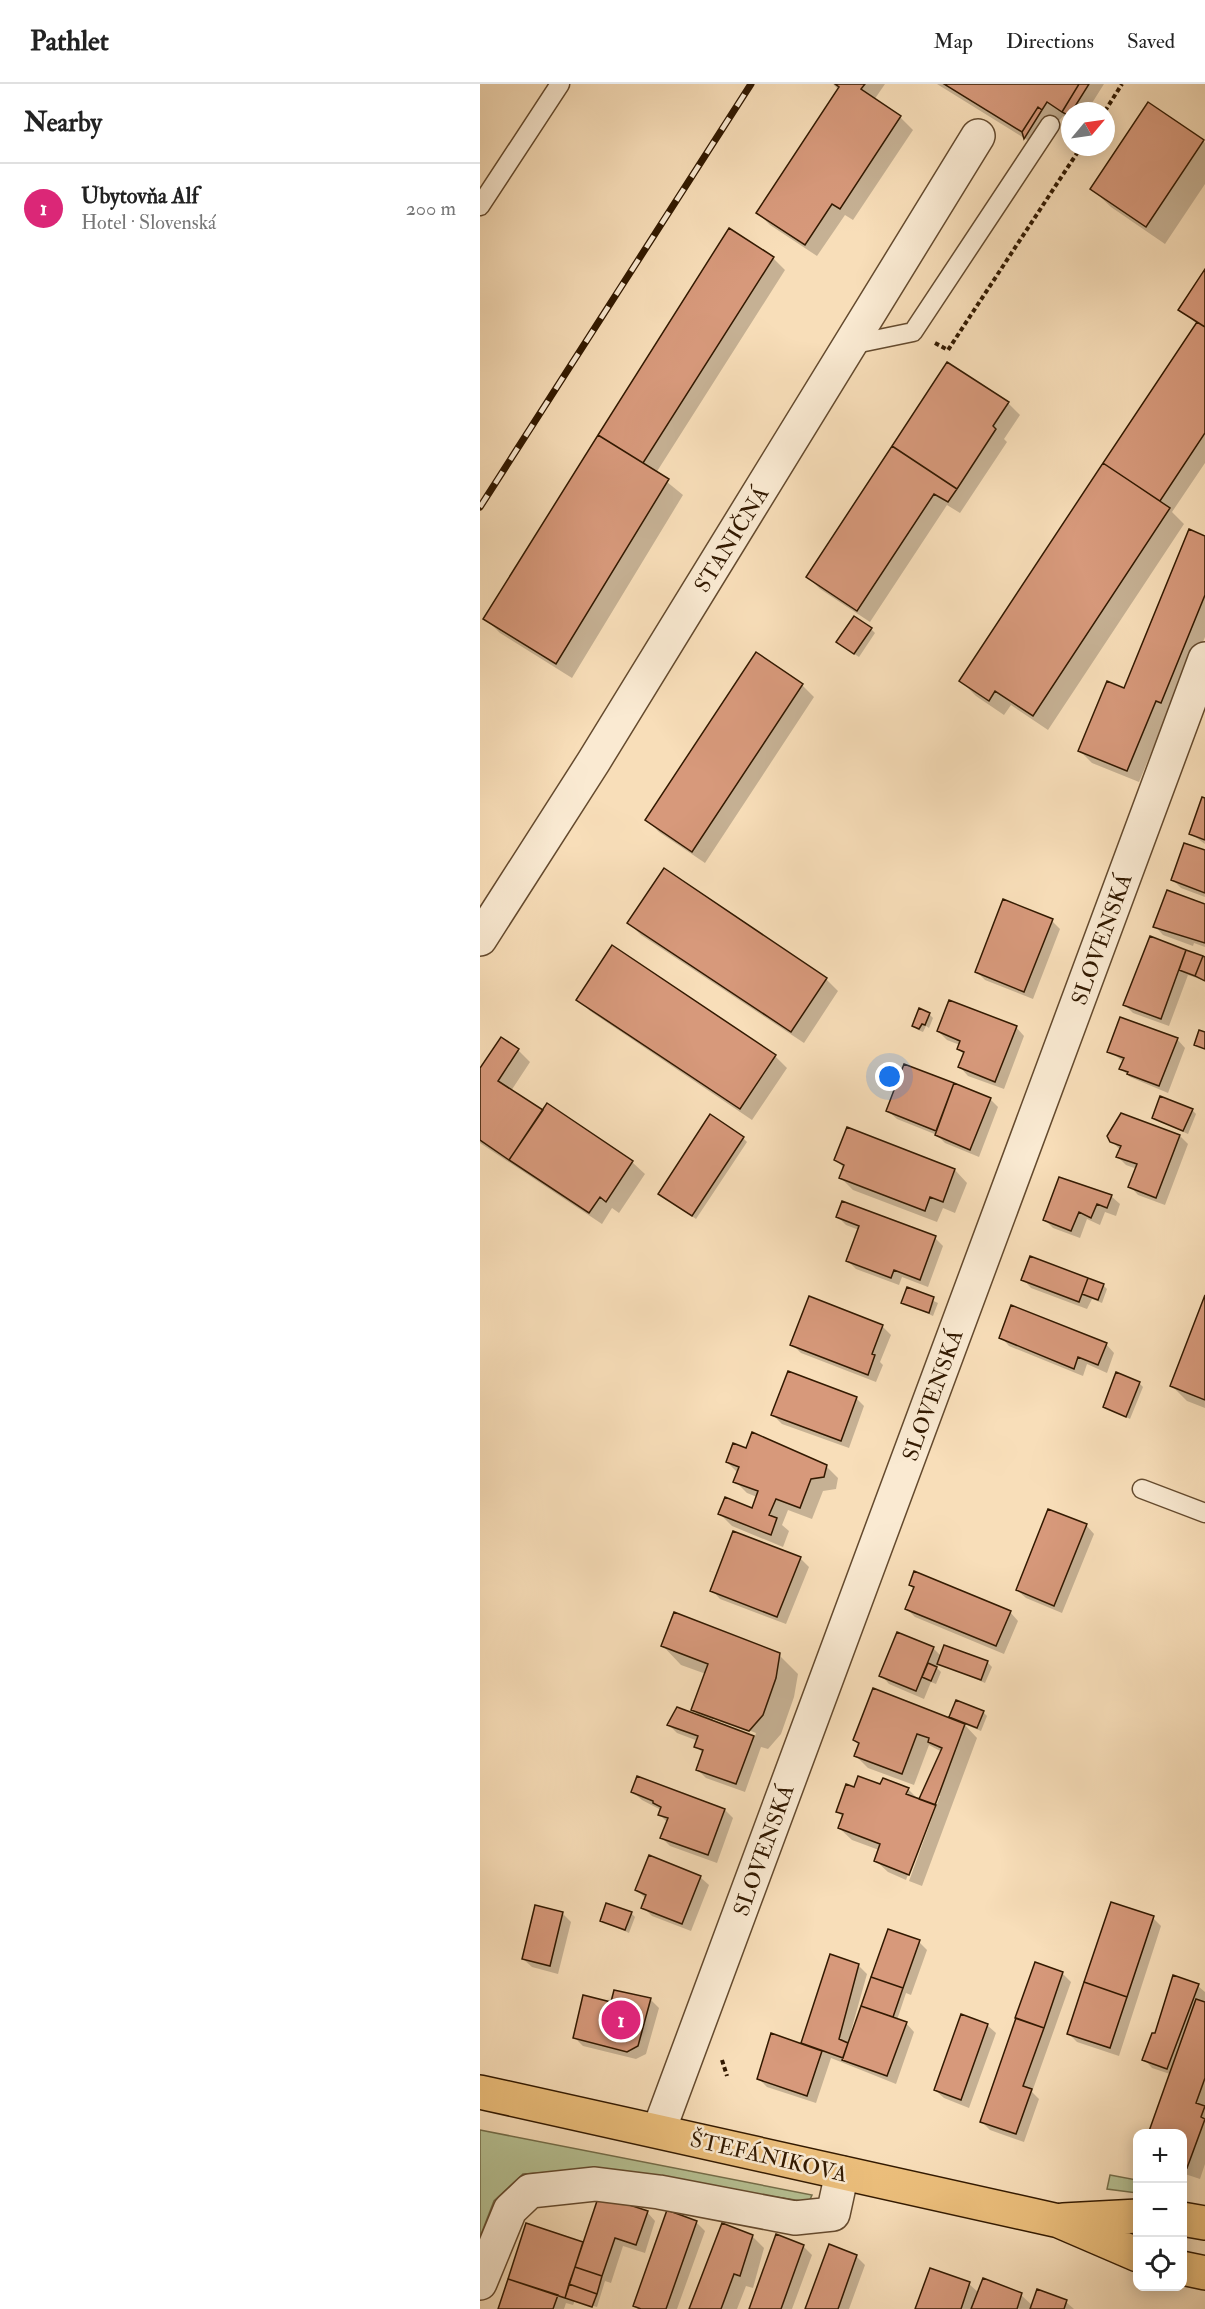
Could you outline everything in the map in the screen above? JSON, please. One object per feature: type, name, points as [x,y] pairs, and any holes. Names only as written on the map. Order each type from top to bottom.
[{"type":"main road","name":"ŠTEFÁNIKOVA","points":[[480,2092],[659,2130],[1059,2221]]},
{"type":"main road","points":[[1059,2221],[1133,2216]]},
{"type":"main road","points":[[1187,2220],[1205,2223]]},
{"type":"main road","points":[[1059,2221],[1133,2253]]},
{"type":"main road","points":[[1187,2269],[1205,2273]]},
{"type":"street","name":"STANIČNÁ","points":[[480,939],[600,751],[978,136]]},
{"type":"street","name":"SLOVENSKÁ","points":[[659,2130],[1205,659]]},
{"type":"street","points":[[480,2283],[510,2210],[530,2191],[594,2184],[660,2192],[795,2218],[833,2214],[842,2173]]},
{"type":"lane","points":[[480,206],[560,84]]},
{"type":"lane","points":[[850,345],[913,332],[1050,124]]},
{"type":"lane","points":[[1142,1489],[1205,1513]]},
{"type":"path","points":[[1111,102],[1122,84]]},
{"type":"path","points":[[913,332],[948,350],[1075,156]]},
{"type":"green space","points":[[480,2130],[812,2195],[809,2202],[595,2170],[523,2174],[494,2201],[480,2237]]},
{"type":"green space","points":[[1110,2175],[1133,2179],[1133,2192],[1107,2189]]},
{"type":"building","points":[[835,84],[865,84],[861,89],[901,116],[840,209],[832,204],[805,245],[756,213],[839,87]]},
{"type":"building","points":[[944,84],[1079,84],[1068,102],[1061,102],[1061,111],[1047,102],[1042,110],[1038,107],[1022,132]]},
{"type":"building","points":[[1079,84],[1089,84],[1078,102],[1068,102]]},
{"type":"building","points":[[1148,102],[1204,140],[1146,227],[1090,189],[1112,156],[1115,156],[1115,152]]},
{"type":"building","points":[[1038,107],[1042,110],[1024,139],[1022,132]]},
{"type":"building","points":[[729,228],[774,257],[643,463],[598,435]]},
{"type":"building","points":[[1205,269],[1205,327],[1178,310]]},
{"type":"building","points":[[1197,322],[1205,327],[1205,433],[1160,501],[1103,463]]},
{"type":"building","points":[[947,362],[1009,402],[993,426],[996,429],[957,489],[892,446]]},
{"type":"building","points":[[598,435],[669,479],[556,664],[483,619]]},
{"type":"building","points":[[892,446],[957,489],[948,502],[934,494],[857,611],[806,577]]},
{"type":"building","points":[[1103,463],[1170,508],[1033,716],[995,691],[989,701],[959,681]]},
{"type":"building","points":[[1189,529],[1205,536],[1205,595],[1161,703],[1156,701],[1127,771],[1078,751],[1107,681],[1124,688]]},
{"type":"building","points":[[854,616],[872,628],[854,654],[836,642]]},
{"type":"building","points":[[756,652],[803,684],[692,852],[645,820]]},
{"type":"building","points":[[1202,797],[1205,798],[1205,840],[1189,834]]},
{"type":"building","points":[[1184,843],[1205,850],[1205,893],[1171,880]]},
{"type":"building","points":[[664,868],[827,978],[791,1032],[627,923]]},
{"type":"building","points":[[1167,890],[1205,904],[1205,943],[1153,927]]},
{"type":"building","points":[[1003,899],[1053,919],[1024,992],[975,972]]},
{"type":"building","points":[[1150,936],[1186,950],[1161,1019],[1123,1005]]},
{"type":"building","points":[[612,945],[776,1055],[740,1109],[576,1000]]},
{"type":"building","points":[[1186,950],[1203,956],[1195,976],[1179,970]]},
{"type":"building","points":[[1203,956],[1205,957],[1205,981],[1195,976]]},
{"type":"building","points":[[949,1000],[1017,1026],[995,1082],[958,1067],[964,1052],[957,1049],[960,1041],[937,1031]]},
{"type":"building","points":[[919,1008],[930,1013],[925,1025],[922,1024],[919,1029],[912,1026]]},
{"type":"building","points":[[1120,1017],[1178,1038],[1159,1086],[1119,1069],[1124,1058],[1107,1052]]},
{"type":"building","points":[[1199,1030],[1205,1032],[1205,1049],[1194,1045]]},
{"type":"building","points":[[501,1037],[519,1049],[498,1081],[543,1110],[509,1160],[480,1140],[480,1068]]},
{"type":"building","points":[[904,1064],[954,1083],[936,1131],[886,1111]]},
{"type":"building","points":[[954,1083],[991,1098],[970,1150],[935,1135]]},
{"type":"building","points":[[1160,1096],[1193,1109],[1183,1131],[1152,1118]]},
{"type":"building","points":[[547,1103],[633,1161],[606,1202],[600,1197],[589,1213],[509,1160]]},
{"type":"building","points":[[1121,1113],[1180,1135],[1156,1198],[1128,1187],[1137,1164],[1116,1157],[1121,1146],[1110,1142],[1107,1136]]},
{"type":"building","points":[[710,1114],[744,1137],[692,1216],[658,1194]]},
{"type":"building","points":[[847,1127],[955,1169],[943,1202],[930,1197],[925,1211],[839,1178],[844,1165],[834,1160]]},
{"type":"building","points":[[1059,1177],[1112,1195],[1107,1208],[1097,1204],[1091,1218],[1079,1212],[1071,1231],[1043,1220]]},
{"type":"building","points":[[842,1201],[936,1236],[920,1280],[894,1270],[891,1278],[846,1261],[859,1226],[836,1217]]},
{"type":"building","points":[[1030,1256],[1088,1278],[1079,1302],[1021,1280]]},
{"type":"building","points":[[1088,1278],[1104,1284],[1098,1300],[1082,1294]]},
{"type":"building","points":[[907,1287],[934,1297],[929,1313],[901,1303]]},
{"type":"building","points":[[1205,1295],[1205,1400],[1170,1386]]},
{"type":"building","points":[[809,1296],[883,1325],[872,1354],[875,1355],[868,1375],[790,1345]]},
{"type":"building","points":[[1011,1305],[1107,1343],[1098,1365],[1078,1357],[1074,1369],[999,1338]]},
{"type":"building","points":[[788,1371],[857,1397],[841,1441],[771,1415]]},
{"type":"building","points":[[1116,1372],[1140,1382],[1126,1417],[1103,1407]]},
{"type":"building","points":[[752,1432],[827,1465],[824,1477],[811,1479],[800,1508],[776,1499],[769,1515],[777,1518],[771,1535],[718,1514],[725,1497],[752,1508],[758,1491],[733,1482],[739,1467],[726,1462],[733,1443],[746,1448]]},
{"type":"building","points":[[1048,1509],[1087,1524],[1054,1606],[1016,1590]]},
{"type":"building","points":[[733,1531],[801,1557],[777,1617],[710,1591]]},
{"type":"building","points":[[914,1571],[1011,1611],[996,1646],[905,1609],[914,1587],[909,1585]]},
{"type":"building","points":[[674,1612],[780,1653],[776,1678],[763,1715],[749,1731],[691,1710],[708,1664],[661,1646]]},
{"type":"building","points":[[897,1632],[934,1647],[916,1691],[879,1676]]},
{"type":"building","points":[[944,1645],[988,1661],[981,1680],[937,1664]]},
{"type":"building","points":[[928,1663],[937,1667],[931,1681],[922,1677]]},
{"type":"building","points":[[873,1688],[965,1724],[935,1805],[919,1799],[942,1748],[928,1742],[929,1738],[917,1734],[902,1774],[854,1756],[859,1743],[853,1740]]},
{"type":"building","points":[[956,1700],[984,1711],[977,1728],[949,1717]]},
{"type":"building","points":[[677,1707],[754,1736],[736,1784],[696,1770],[703,1750],[694,1747],[698,1736],[667,1725]]},
{"type":"building","points":[[637,1776],[725,1809],[708,1855],[660,1838],[668,1818],[658,1815],[661,1807],[653,1801],[631,1792]]},
{"type":"building","points":[[858,1776],[880,1784],[883,1778],[909,1788],[906,1794],[936,1805],[909,1875],[874,1861],[880,1844],[838,1828],[843,1814],[836,1812],[846,1784],[854,1787]]},
{"type":"building","points":[[649,1855],[701,1876],[682,1924],[641,1908],[646,1895],[635,1890]]},
{"type":"building","points":[[1111,1902],[1154,1916],[1127,1997],[1084,1982]]},
{"type":"building","points":[[606,1903],[632,1912],[625,1930],[600,1921]]},
{"type":"building","points":[[535,1905],[563,1912],[550,1966],[522,1959]]},
{"type":"building","points":[[888,1929],[920,1940],[903,1988],[871,1977]]},
{"type":"building","points":[[830,1954],[859,1964],[839,2039],[848,2043],[843,2058],[801,2043]]},
{"type":"building","points":[[1035,1962],[1063,1972],[1044,2028],[1015,2018]]},
{"type":"building","points":[[1173,1975],[1199,1984],[1167,2069],[1142,2060],[1152,2033],[1155,2033]]},
{"type":"building","points":[[871,1977],[903,1988],[893,2017],[861,2006]]},
{"type":"building","points":[[1084,1982],[1127,1997],[1110,2048],[1067,2034]]},
{"type":"building","points":[[614,1990],[651,1998],[638,2046],[627,2052],[573,2038],[583,1995],[611,2002]]},
{"type":"building","points":[[1196,1999],[1205,2002],[1205,2078],[1196,2103],[1205,2106],[1201,2117],[1205,2119],[1187,2168],[1187,2129],[1150,2129]]},
{"type":"building","points":[[861,2006],[907,2022],[887,2076],[842,2060]]},
{"type":"building","points":[[961,2014],[988,2024],[961,2100],[934,2090]]},
{"type":"building","points":[[1016,2018],[1044,2028],[1023,2086],[1032,2089],[1016,2134],[980,2122]]},
{"type":"building","points":[[771,2033],[822,2051],[807,2096],[757,2079]]},
{"type":"building","points":[[599,2195],[648,2211],[636,2245],[615,2238],[602,2276],[575,2267]]},
{"type":"building","points":[[667,2210],[697,2221],[666,2309],[641,2309],[633,2306]]},
{"type":"building","points":[[526,2223],[583,2242],[565,2298],[508,2279]]},
{"type":"building","points":[[722,2223],[753,2235],[740,2276],[734,2274],[721,2309],[689,2309]]},
{"type":"building","points":[[776,2234],[804,2245],[781,2309],[749,2309]]},
{"type":"building","points":[[829,2244],[857,2255],[838,2309],[805,2309]]},
{"type":"building","points":[[575,2267],[602,2276],[597,2294],[569,2284]]},
{"type":"building","points":[[930,2268],[970,2282],[961,2309],[915,2309]]},
{"type":"building","points":[[983,2278],[1022,2293],[1017,2309],[971,2309]]},
{"type":"building","points":[[508,2279],[558,2295],[553,2309],[498,2309]]},
{"type":"building","points":[[569,2284],[597,2294],[592,2307],[565,2298]]},
{"type":"building","points":[[1037,2289],[1067,2300],[1064,2309],[1030,2309]]},
{"type":"railway","points":[[480,507],[751,84]]},
{"type":"place","name":"Ubytovňa Alf","points":[[621,2020]]}]
